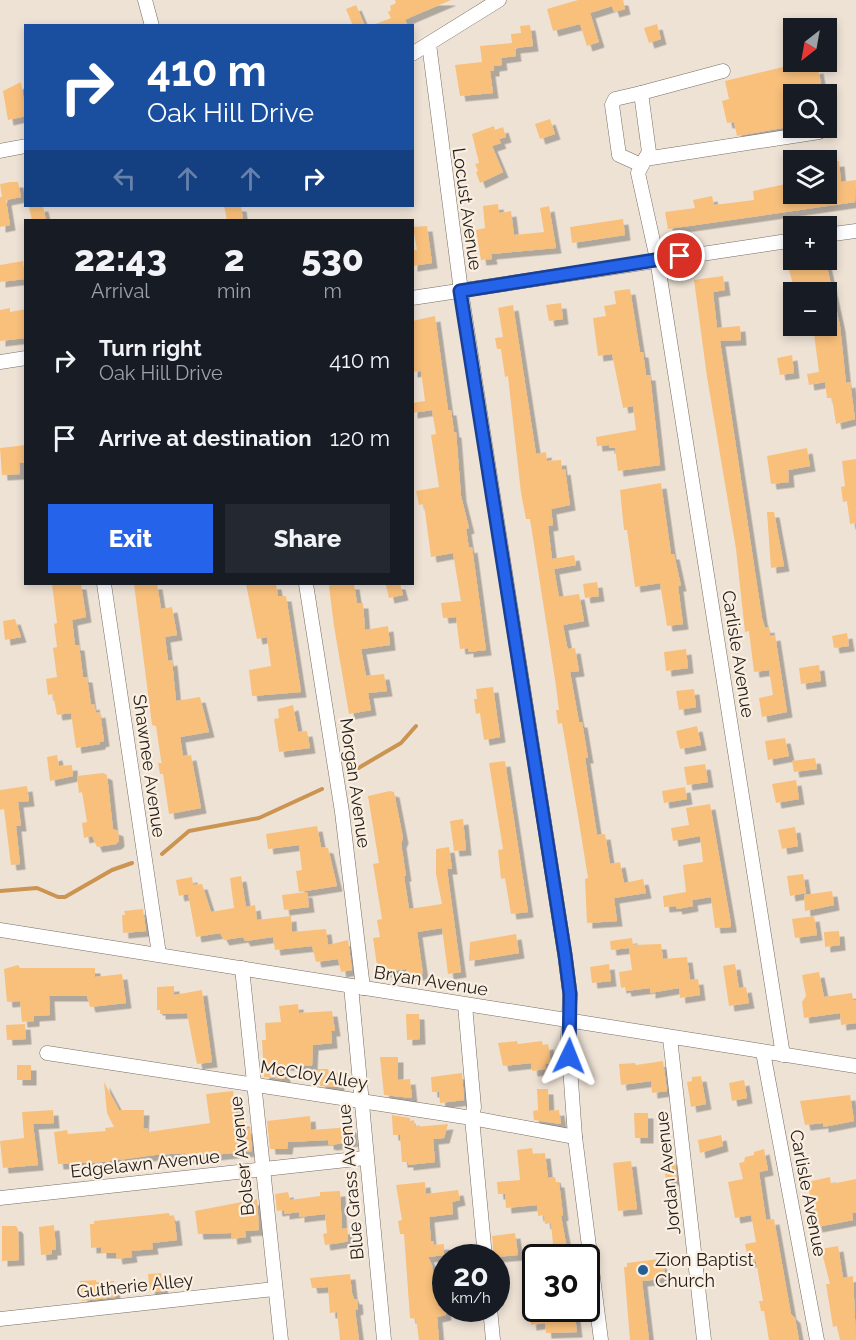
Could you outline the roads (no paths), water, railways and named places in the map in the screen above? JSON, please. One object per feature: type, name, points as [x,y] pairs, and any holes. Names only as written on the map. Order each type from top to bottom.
[{"type":"street","points":[[145,0],[151,24]]},
{"type":"street","points":[[414,53],[500,0]]},
{"type":"street","name":"Locust Avenue","points":[[429,44],[460,291],[565,955],[575,1137],[601,1340]]},
{"type":"street","points":[[723,71],[615,99],[612,105],[620,155],[643,162],[784,138]]},
{"type":"street","name":"Carlisle Avenue","points":[[641,93],[649,152],[638,172],[657,259],[783,1055]]},
{"type":"street","points":[[0,152],[24,147]]},
{"type":"street","points":[[837,235],[856,232]]},
{"type":"street","points":[[414,298],[783,242]]},
{"type":"street","points":[[0,362],[24,358]]},
{"type":"street","name":"Shawnee Avenue","points":[[104,585],[159,954]]},
{"type":"street","name":"Morgan Avenue","points":[[306,585],[343,824],[357,987]]},
{"type":"street","name":"Bryan Avenue","points":[[0,930],[856,1066]]},
{"type":"street","name":"Bolser Avenue","points":[[242,968],[252,1084],[281,1340]]},
{"type":"street","name":"Blue Grass Avenue","points":[[357,987],[366,1158],[384,1340]]},
{"type":"street","points":[[465,1005],[474,1107],[472,1118],[484,1244]]},
{"type":"street","name":"Jordan Avenue","points":[[670,1038],[704,1340]]},
{"type":"street","name":"Carlisle Avenue","points":[[763,1052],[818,1340]]},
{"type":"street","name":"McCloy Alley","points":[[47,1053],[472,1118],[575,1137]]},
{"type":"street","name":"Edgelawn Avenue","points":[[0,1198],[366,1158]]},
{"type":"street","name":"Gutherie Alley","points":[[0,1319],[274,1289]]},
{"type":"street","points":[[491,1322],[493,1340]]},
{"type":"waterway","points":[[355,770],[401,743],[416,726]]},
{"type":"waterway","points":[[162,854],[189,831],[259,818],[322,789]]},
{"type":"waterway","points":[[0,891],[37,888],[58,897],[65,897],[112,870],[132,863]]},
{"type":"place","name":"Zion Baptist Church","points":[[643,1270]]}]
